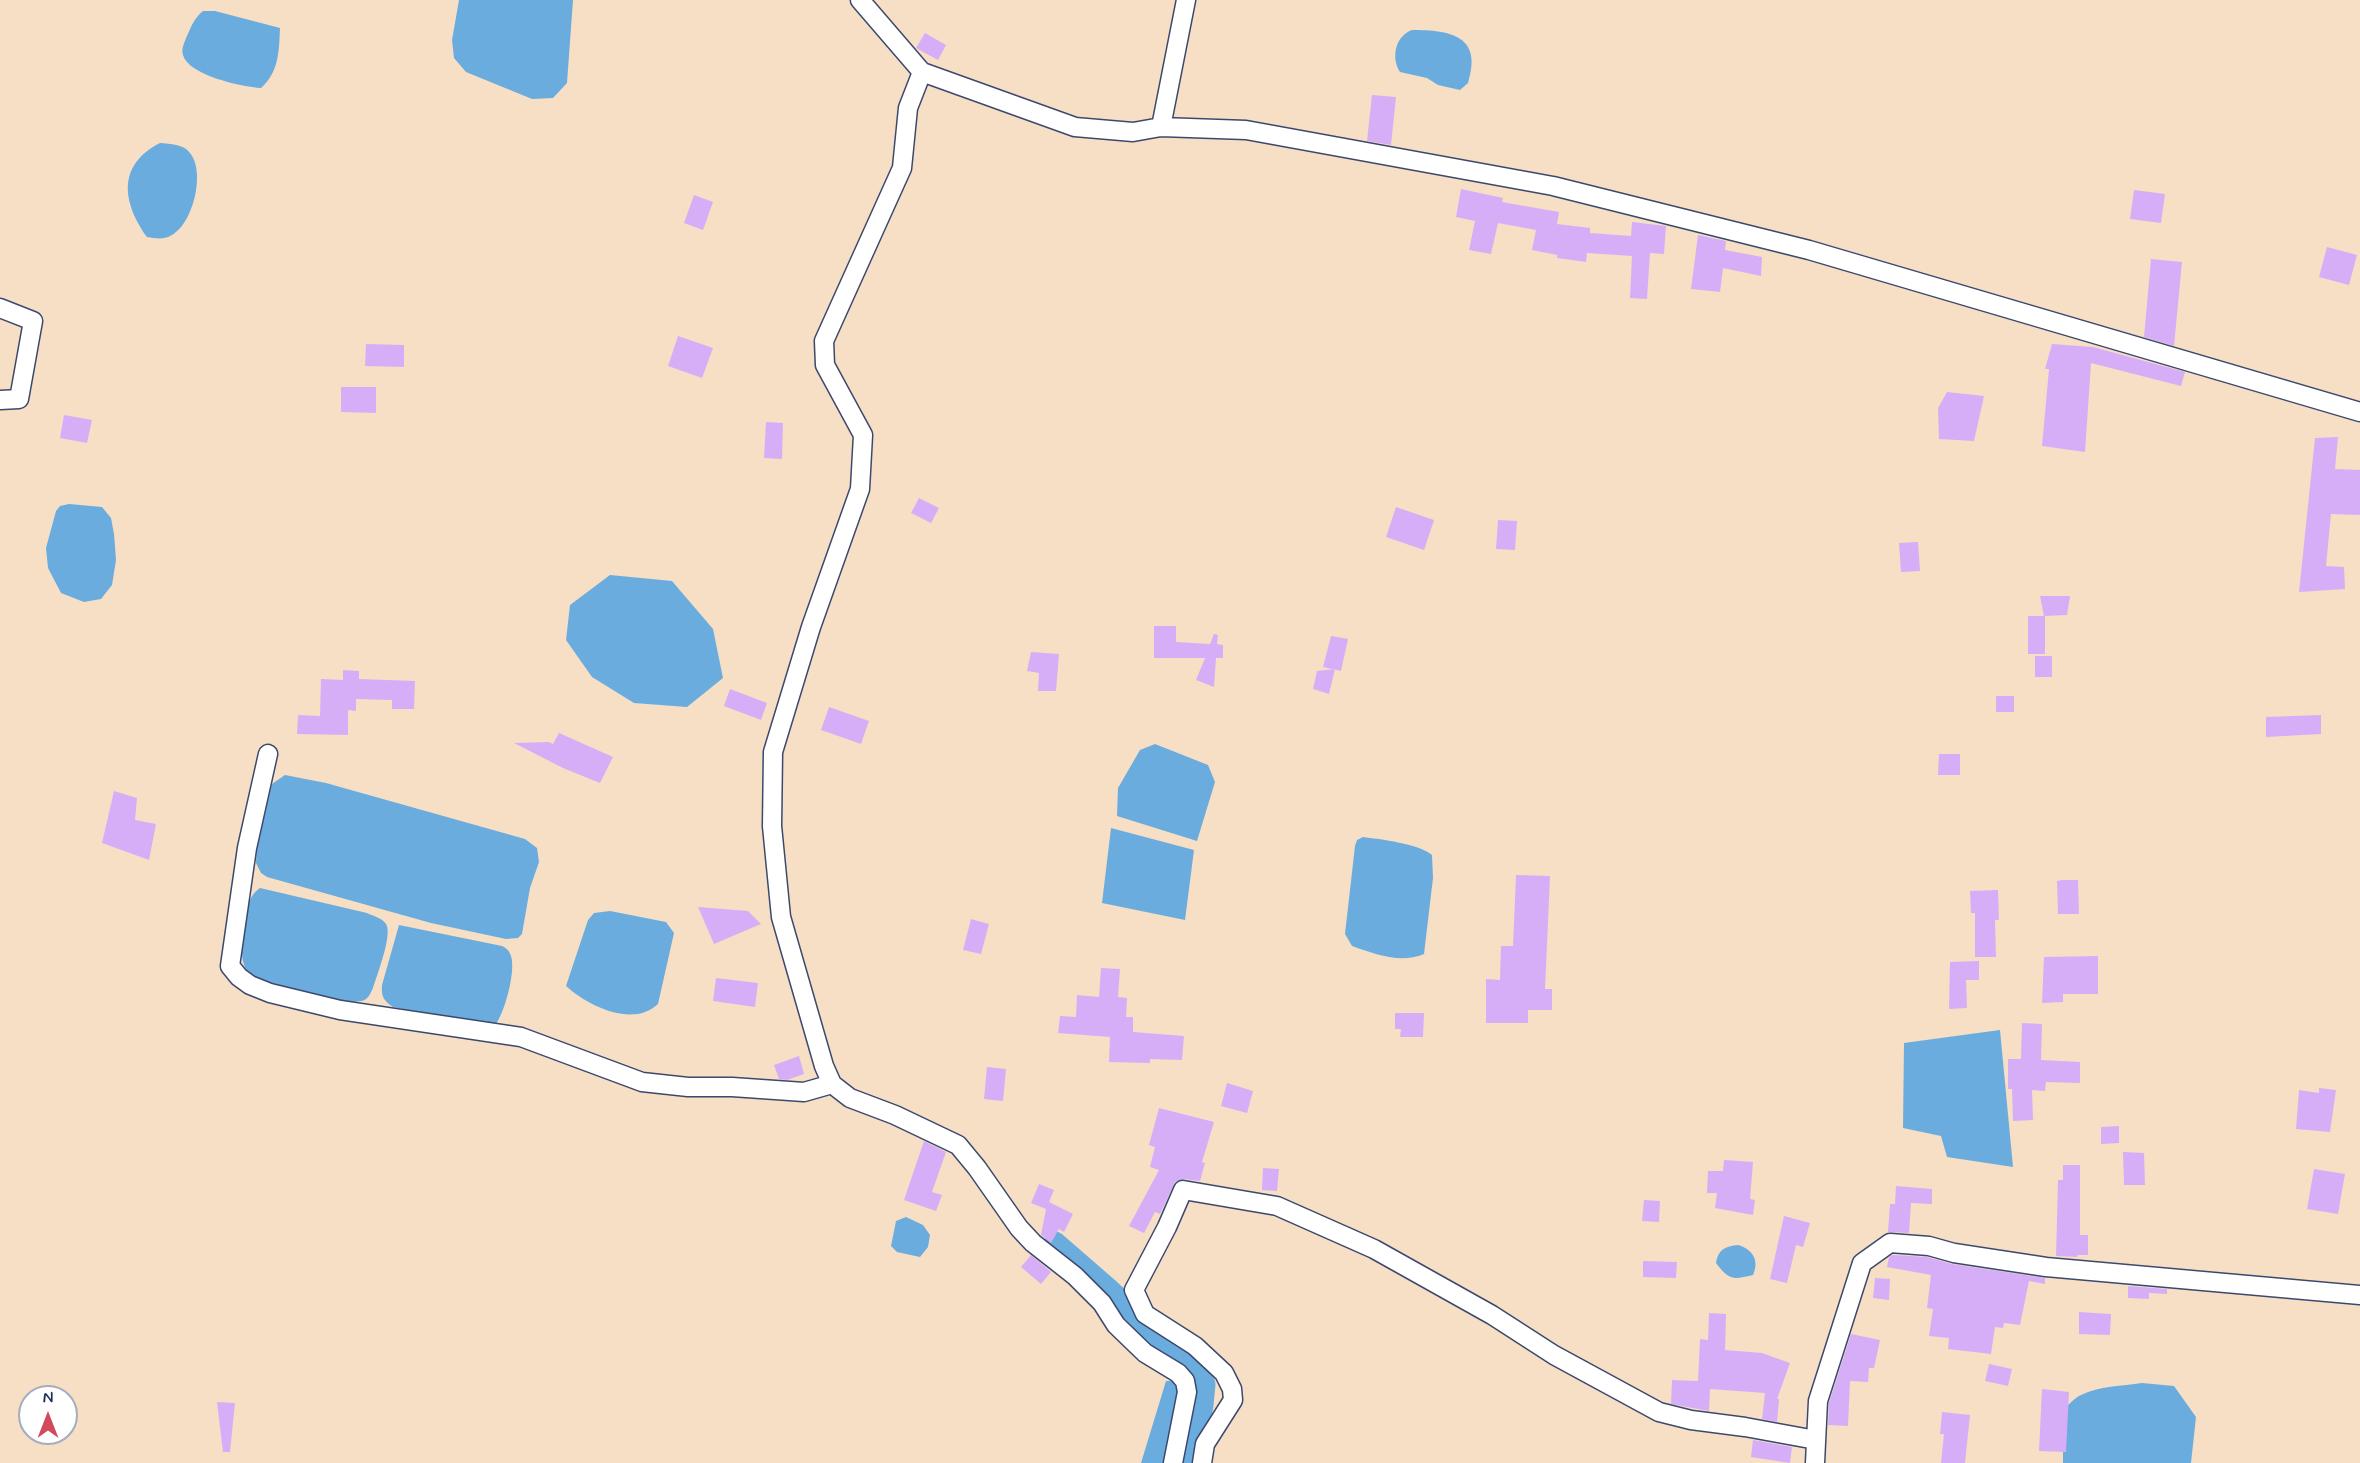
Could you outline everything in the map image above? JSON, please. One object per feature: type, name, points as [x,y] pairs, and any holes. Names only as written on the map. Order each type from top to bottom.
[{"type":"street","points":[[860,0],[922,72],[1075,127],[1133,132],[1161,127],[1246,130],[1552,186],[1809,249],[2360,412]]},
{"type":"street","points":[[1161,127],[1186,0]]},
{"type":"street","points":[[922,72],[908,108],[902,168],[824,341],[825,365],[863,435],[860,489],[811,627],[773,752],[772,826],[781,916],[824,1066],[832,1084],[850,1098],[895,1115],[958,1145],[1019,1228],[1033,1243],[1076,1276],[1144,1353],[1178,1373],[1185,1381],[1187,1392],[1173,1463]]},
{"type":"street","points":[[0,308],[33,321],[19,399],[0,400]]},
{"type":"street","points":[[268,754],[247,848],[230,966],[250,985],[270,993],[340,1010],[521,1037],[642,1082],[688,1088],[732,1087],[804,1092],[832,1084]]},
{"type":"street","points":[[1202,1463],[1205,1444],[1233,1400],[1232,1389],[1224,1373],[1195,1346],[1145,1314],[1134,1290],[1167,1227],[1183,1190],[1277,1206],[1374,1249],[1492,1315],[1582,1371],[1659,1412],[1691,1420],[1745,1426],[1816,1440]]},
{"type":"street","points":[[1815,1463],[1818,1401],[1862,1263],[1890,1243],[1929,1246],[2046,1267],[2360,1295]]},
{"type":"water","points":[[459,0],[573,0],[567,83],[553,98],[532,99],[466,72],[454,58],[452,40]]},
{"type":"water","points":[[203,11],[215,11],[280,28],[275,68],[261,88],[217,79],[187,62],[182,53],[184,44],[193,23]]},
{"type":"water","points":[[1412,30],[1451,34],[1460,39],[1467,46],[1471,55],[1472,67],[1468,83],[1460,90],[1438,85],[1427,78],[1400,72],[1395,54],[1396,48],[1402,37]]},
{"type":"water","points":[[160,143],[176,145],[187,150],[195,162],[197,173],[195,198],[191,210],[178,230],[164,238],[147,237],[132,211],[128,185],[130,173],[136,162]]},
{"type":"water","points":[[69,504],[102,507],[111,518],[116,560],[112,585],[101,599],[84,602],[61,593],[48,568],[46,548],[56,511],[60,506]]},
{"type":"water","points":[[610,575],[672,581],[713,629],[723,678],[687,707],[634,703],[592,677],[566,640],[570,605]]},
{"type":"water","points":[[1155,744],[1208,765],[1215,782],[1197,841],[1117,816],[1118,788],[1140,750]]},
{"type":"water","points":[[285,775],[326,783],[525,839],[537,848],[539,862],[530,888],[522,934],[518,938],[506,939],[431,923],[267,877],[261,873],[256,863],[257,841],[272,784]]},
{"type":"water","points":[[1111,828],[1194,850],[1185,920],[1102,903]]},
{"type":"water","points":[[1363,837],[1409,845],[1432,855],[1433,878],[1424,954],[1406,958],[1379,955],[1352,946],[1345,934],[1355,846],[1357,840]]},
{"type":"water","points":[[260,888],[367,913],[384,921],[388,932],[385,948],[373,988],[367,998],[351,1002],[301,994],[266,983],[247,971],[242,953],[244,933],[249,903]]},
{"type":"water","points":[[610,911],[666,922],[674,933],[658,1004],[648,1011],[636,1014],[611,1012],[586,1001],[566,986],[588,920],[594,913]]},
{"type":"water","points":[[399,925],[502,946],[507,949],[512,963],[511,981],[506,1001],[496,1024],[478,1024],[393,1007],[387,1003],[383,996],[382,985]]},
{"type":"water","points":[[2000,1030],[2013,1167],[1947,1157],[1941,1136],[1903,1128],[1904,1043]]},
{"type":"water","points":[[906,1217],[923,1225],[930,1235],[928,1247],[920,1257],[897,1252],[891,1246],[896,1221]]},
{"type":"water","points":[[1738,1245],[1751,1252],[1755,1260],[1753,1275],[1740,1278],[1728,1276],[1716,1263],[1718,1255],[1723,1250],[1729,1246]]},
{"type":"water","points":[[1166,1381],[1173,1381],[1178,1391],[1166,1463],[1141,1463]]},
{"type":"water","points":[[2142,1383],[2174,1386],[2196,1417],[2191,1463],[2063,1463],[2063,1410],[2076,1398],[2088,1392]]},
{"type":"building","points":[[925,33],[946,45],[938,60],[916,48]]},
{"type":"building","points":[[1372,95],[1396,97],[1391,145],[1367,141]]},
{"type":"building","points":[[1461,189],[1503,198],[1502,202],[1559,212],[1557,224],[1590,228],[1590,233],[1631,236],[1632,222],[1666,226],[1664,254],[1650,253],[1647,299],[1630,298],[1632,256],[1587,253],[1586,262],[1557,258],[1557,255],[1532,250],[1536,230],[1498,223],[1491,254],[1469,250],[1475,221],[1456,217]]},
{"type":"building","points":[[2134,190],[2165,194],[2161,223],[2130,219]]},
{"type":"building","points":[[694,195],[713,202],[703,230],[684,223]]},
{"type":"building","points":[[1698,235],[1726,241],[1725,250],[1762,257],[1761,276],[1723,268],[1720,292],[1691,289]]},
{"type":"building","points":[[2327,247],[2357,255],[2349,285],[2319,277]]},
{"type":"building","points":[[2151,259],[2182,262],[2174,346],[2144,337]]},
{"type":"building","points":[[678,336],[713,348],[702,378],[668,366]]},
{"type":"building","points":[[366,344],[404,345],[404,367],[365,366]]},
{"type":"building","points":[[2052,344],[2093,347],[2185,372],[2181,386],[2091,363],[2085,452],[2042,446],[2049,369],[2045,369]]},
{"type":"building","points":[[341,387],[376,387],[376,413],[341,412]]},
{"type":"building","points":[[1947,392],[1984,396],[1974,441],[1939,439],[1938,408]]},
{"type":"building","points":[[64,415],[92,420],[87,443],[60,438]]},
{"type":"building","points":[[766,422],[783,423],[782,459],[764,458]]},
{"type":"building","points":[[2338,437],[2335,469],[2360,470],[2360,515],[2331,514],[2326,566],[2344,567],[2345,589],[2299,592],[2315,438]]},
{"type":"building","points":[[919,498],[939,508],[931,523],[911,513]]},
{"type":"building","points":[[1396,507],[1434,520],[1424,550],[1386,537]]},
{"type":"building","points":[[1498,520],[1517,521],[1515,550],[1496,549]]},
{"type":"building","points":[[1918,542],[1920,571],[1901,572],[1899,543]]},
{"type":"building","points":[[2040,596],[2070,596],[2067,615],[2044,616]]},
{"type":"building","points":[[2028,616],[2045,616],[2045,654],[2028,654]]},
{"type":"building","points":[[1154,626],[1176,626],[1176,642],[1210,644],[1214,634],[1218,635],[1217,644],[1223,645],[1223,658],[1216,658],[1214,687],[1196,680],[1205,658],[1154,658]]},
{"type":"building","points":[[1331,636],[1348,639],[1341,671],[1323,667]]},
{"type":"building","points":[[1031,652],[1059,654],[1056,691],[1038,691],[1039,673],[1027,671]]},
{"type":"building","points":[[2035,656],[2052,656],[2052,677],[2035,677]]},
{"type":"building","points":[[1335,669],[1329,694],[1313,689],[1317,671]]},
{"type":"building","points":[[343,670],[359,671],[359,679],[415,681],[414,709],[392,709],[392,700],[356,699],[356,711],[348,710],[348,735],[297,734],[298,715],[320,716],[321,679],[343,680]]},
{"type":"building","points":[[730,689],[767,703],[761,720],[724,706]]},
{"type":"building","points":[[1996,696],[2014,696],[2014,712],[1996,712]]},
{"type":"building","points":[[829,707],[869,721],[861,744],[821,730]]},
{"type":"building","points":[[2321,715],[2321,734],[2266,737],[2266,717]]},
{"type":"building","points":[[559,733],[613,757],[600,783],[563,768],[514,743],[549,742],[553,744]]},
{"type":"building","points":[[1939,754],[1960,754],[1960,775],[1938,775]]},
{"type":"building","points":[[114,791],[137,798],[135,820],[156,824],[149,860],[102,843]]},
{"type":"building","points":[[1516,875],[1550,876],[1545,989],[1552,989],[1552,1010],[1528,1010],[1528,1023],[1486,1023],[1486,979],[1500,980],[1501,946],[1513,946]]},
{"type":"building","points":[[2078,880],[2079,914],[2058,914],[2057,881]]},
{"type":"building","points":[[1998,890],[1999,920],[1995,920],[1996,957],[1975,957],[1975,913],[1971,913],[1970,891]]},
{"type":"building","points":[[698,907],[748,911],[761,924],[714,944]]},
{"type":"building","points":[[971,919],[989,924],[981,954],[963,950]]},
{"type":"building","points":[[2098,956],[2098,994],[2063,994],[2063,1002],[2042,1003],[2044,957]]},
{"type":"building","points":[[1979,961],[1979,980],[1966,980],[1967,1008],[1949,1009],[1950,962]]},
{"type":"building","points":[[1101,968],[1120,969],[1118,997],[1127,998],[1126,1017],[1133,1017],[1133,1032],[1184,1036],[1182,1060],[1150,1059],[1150,1063],[1109,1062],[1110,1037],[1058,1033],[1060,1016],[1076,1017],[1077,995],[1099,997]]},
{"type":"building","points":[[716,978],[758,983],[755,1007],[713,1001]]},
{"type":"building","points":[[1395,1013],[1424,1013],[1423,1037],[1400,1037],[1401,1029],[1395,1029]]},
{"type":"building","points":[[2022,1023],[2042,1024],[2041,1060],[2080,1062],[2080,1083],[2046,1082],[2045,1091],[2032,1090],[2033,1120],[2013,1121],[2012,1089],[2008,1089],[2008,1059],[2021,1059]]},
{"type":"building","points":[[799,1056],[804,1074],[787,1080],[779,1079],[774,1065]]},
{"type":"building","points":[[987,1067],[1006,1069],[1003,1101],[984,1099]]},
{"type":"building","points":[[1227,1083],[1253,1091],[1247,1113],[1221,1106]]},
{"type":"building","points":[[2319,1088],[2336,1090],[2330,1132],[2296,1129],[2299,1090],[2319,1093]]},
{"type":"building","points":[[1159,1108],[1214,1122],[1202,1162],[1205,1163],[1200,1181],[1184,1179],[1175,1182],[1160,1214],[1155,1212],[1144,1233],[1129,1226],[1159,1170],[1150,1167],[1155,1147],[1149,1145]]},
{"type":"building","points":[[2119,1126],[2119,1143],[2101,1144],[2101,1127]]},
{"type":"building","points":[[924,1141],[946,1152],[932,1192],[942,1195],[936,1211],[904,1200]]},
{"type":"building","points":[[2123,1152],[2144,1153],[2145,1185],[2124,1185]]},
{"type":"building","points":[[1724,1160],[1753,1162],[1750,1199],[1755,1200],[1753,1215],[1715,1208],[1717,1193],[1707,1193],[1708,1171],[1723,1171]]},
{"type":"building","points":[[2063,1165],[2080,1165],[2080,1235],[2088,1235],[2088,1255],[2056,1256],[2058,1180],[2063,1180]]},
{"type":"building","points":[[1263,1168],[1279,1169],[1277,1191],[1262,1190]]},
{"type":"building","points":[[2314,1169],[2345,1174],[2338,1214],[2307,1209]]},
{"type":"building","points":[[1039,1184],[1054,1190],[1049,1202],[1073,1214],[1064,1232],[1059,1229],[1051,1243],[1041,1235],[1046,1209],[1031,1203]]},
{"type":"building","points":[[1896,1186],[1932,1189],[1932,1204],[1911,1203],[1909,1233],[1888,1232],[1890,1204],[1895,1204]]},
{"type":"building","points":[[1644,1200],[1660,1201],[1659,1222],[1642,1221]]},
{"type":"building","points":[[1784,1216],[1810,1223],[1803,1247],[1796,1245],[1787,1283],[1770,1279]]},
{"type":"building","points":[[1031,1255],[1051,1272],[1041,1284],[1021,1267]]},
{"type":"building","points":[[1893,1255],[1927,1257],[1952,1264],[2045,1278],[2045,1284],[2029,1281],[2020,1325],[2004,1323],[2003,1328],[1995,1327],[1991,1354],[1948,1349],[1949,1338],[1929,1336],[1933,1309],[1927,1308],[1931,1275],[1887,1267],[1889,1257]]},
{"type":"building","points":[[1643,1261],[1677,1262],[1676,1278],[1643,1277]]},
{"type":"building","points":[[1875,1278],[1890,1279],[1889,1300],[1873,1298]]},
{"type":"building","points":[[2128,1286],[2167,1289],[2167,1294],[2149,1293],[2149,1299],[2128,1298]]},
{"type":"building","points":[[2079,1312],[2111,1314],[2110,1335],[2079,1334]]},
{"type":"building","points":[[1709,1313],[1726,1314],[1725,1350],[1762,1353],[1790,1363],[1777,1399],[1779,1399],[1777,1422],[1762,1419],[1765,1393],[1710,1389],[1709,1411],[1671,1404],[1672,1380],[1698,1381],[1700,1339],[1708,1340]]},
{"type":"building","points":[[1851,1334],[1880,1340],[1874,1368],[1869,1368],[1868,1382],[1850,1381],[1848,1426],[1828,1425],[1829,1403]]},
{"type":"building","points":[[1989,1364],[2012,1369],[2008,1386],[1985,1381]]},
{"type":"building","points":[[2042,1389],[2069,1392],[2066,1452],[2039,1451]]},
{"type":"building","points":[[217,1402],[235,1403],[230,1452],[223,1452]]},
{"type":"building","points":[[1942,1412],[1970,1415],[1965,1463],[1941,1463],[1944,1434],[1940,1434]]},
{"type":"building","points":[[1753,1440],[1792,1447],[1790,1463],[1751,1457]]},
{"type":"waterway","points":[[1055,1242],[1125,1304],[1133,1318],[1151,1337],[1197,1371],[1205,1384],[1192,1463]]}]
